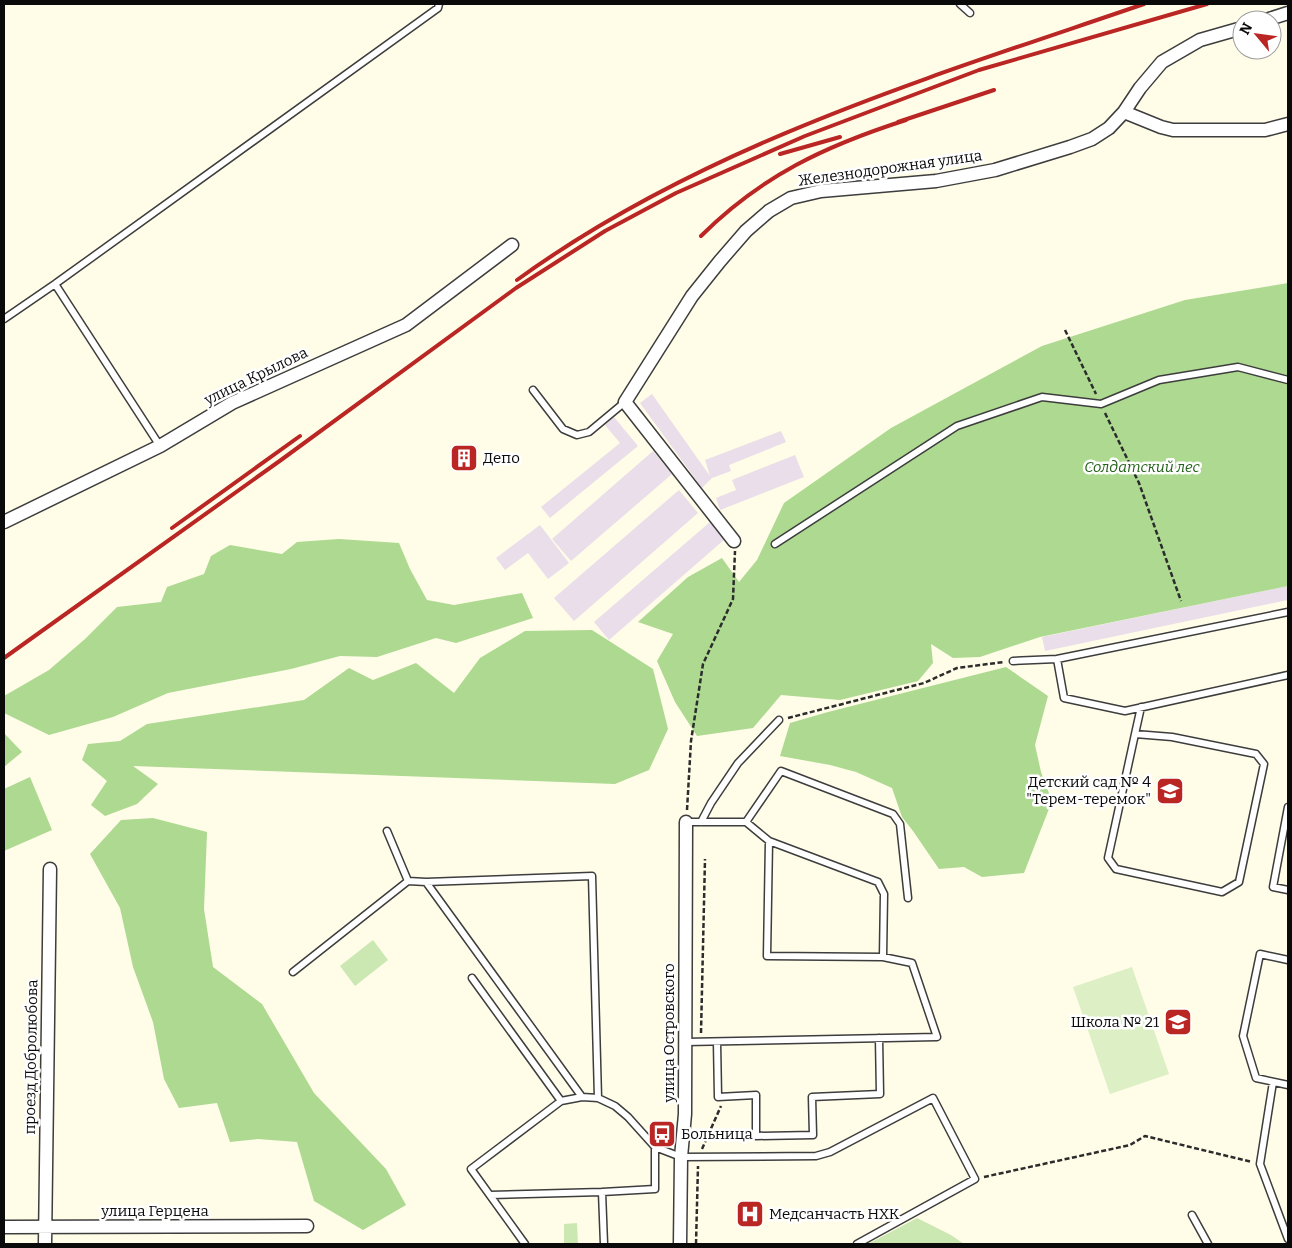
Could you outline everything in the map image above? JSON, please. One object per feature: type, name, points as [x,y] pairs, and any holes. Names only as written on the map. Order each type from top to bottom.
[{"type":"street","name":"Железнодорожная улица","points":[[625,402],[692,296],[746,231],[768,211],[791,198],[821,191],[936,181],[995,170],[1070,148],[1092,139],[1109,128],[1124,112],[1140,88],[1162,62],[1200,40],[1232,31]]},
{"type":"street","points":[[1124,112],[1161,127],[1174,130],[1265,130],[1288,124]]},
{"type":"street","name":"улица Крылова","points":[[4,522],[160,446],[232,403],[406,325],[512,245]]},
{"type":"street","points":[[625,402],[734,541]]},
{"type":"street","name":"улица Островского","points":[[680,1244],[681,1157],[685,1114],[686,822]]},
{"type":"street","name":"проезд Добролюбова","points":[[45,1244],[50,869]]},
{"type":"street","name":"улица Герцена","points":[[4,1228],[307,1226]]},
{"type":"lane","points":[[4,318],[55,284],[438,8],[439,4]]},
{"type":"lane","points":[[960,4],[970,13]]},
{"type":"lane","points":[[55,284],[160,446]]},
{"type":"lane","points":[[775,544],[957,426],[1042,397],[1101,404],[1159,380],[1238,367],[1288,380]]},
{"type":"lane","points":[[533,390],[563,429],[577,435],[589,432],[625,402]]},
{"type":"lane","points":[[1013,661],[1057,659],[1288,612]]},
{"type":"lane","points":[[1057,659],[1064,698],[1125,710],[1288,675]]},
{"type":"lane","points":[[1135,734],[1172,737],[1256,754],[1264,764],[1239,882],[1222,892],[1116,869],[1108,858],[1135,734],[1141,707]]},
{"type":"lane","points":[[701,822],[711,803],[738,763],[779,720]]},
{"type":"lane","points":[[746,822],[782,771],[893,814],[900,824],[908,898]]},
{"type":"lane","points":[[1288,807],[1273,887],[1288,890]]},
{"type":"lane","points":[[686,822],[746,822],[769,840],[878,882],[884,894],[883,957]]},
{"type":"lane","points":[[387,831],[408,881]]},
{"type":"lane","points":[[685,1042],[937,1037],[912,963],[883,957],[767,956],[769,840]]},
{"type":"lane","points":[[293,972],[408,881],[592,876],[598,1098]]},
{"type":"lane","points":[[426,882],[582,1097]]},
{"type":"lane","points":[[1288,960],[1260,954],[1243,1036],[1256,1078],[1288,1085]]},
{"type":"lane","points":[[472,978],[560,1101]]},
{"type":"lane","points":[[717,1042],[718,1097],[756,1095],[756,1136],[813,1135],[812,1097],[880,1094],[879,1038]]},
{"type":"lane","points":[[1273,1082],[1260,1164],[1288,1239]]},
{"type":"lane","points":[[525,1244],[471,1169],[560,1101],[582,1097],[598,1098],[615,1106],[628,1117],[655,1148],[681,1157],[698,1157],[816,1156],[830,1152],[933,1098],[975,1179],[857,1244]]},
{"type":"lane","points":[[490,1195],[655,1189],[655,1148]]},
{"type":"lane","points":[[602,1192],[604,1244]]},
{"type":"lane","points":[[1192,1215],[1208,1244]]},
{"type":"path","points":[[1065,330],[1139,483],[1181,601]]},
{"type":"path","points":[[686,822],[687,781],[691,741],[703,664],[733,599],[734,541]]},
{"type":"path","points":[[779,720],[924,683],[957,668],[1013,661]]},
{"type":"path","points":[[701,1042],[705,860]]},
{"type":"path","points":[[696,1244],[698,1157],[725,1096]]},
{"type":"path","points":[[975,1179],[1130,1145],[1144,1136],[1260,1164]]},
{"type":"shaded area","points":[[652,394],[710,476],[705,460],[781,431],[786,442],[729,465],[731,471],[712,478],[702,488],[640,403]]},
{"type":"shaded area","points":[[614,417],[638,446],[550,518],[541,507],[620,443],[605,425]]},
{"type":"shaded area","points":[[653,451],[672,474],[571,561],[552,539]]},
{"type":"shaded area","points":[[795,455],[804,477],[720,510],[716,498],[736,490],[732,480]]},
{"type":"shaded area","points":[[679,490],[698,513],[574,621],[554,598]]},
{"type":"shaded area","points":[[710,522],[725,539],[609,640],[594,622]]},
{"type":"shaded area","points":[[540,525],[569,563],[548,579],[528,553],[505,570],[496,558]]},
{"type":"shaded area","points":[[1288,586],[1288,600],[1045,651],[1042,637]]},
{"type":"green space","name":"Солдатский лес","points":[[1288,283],[1288,586],[1040,637],[980,657],[953,658],[931,644],[933,663],[918,681],[840,700],[781,695],[753,728],[697,736],[675,702],[657,661],[673,634],[638,622],[688,577],[722,558],[739,582],[757,560],[784,503],[891,428],[1042,346],[1185,300]]},
{"type":"green space","points":[[339,539],[399,543],[410,569],[427,600],[454,605],[522,593],[533,618],[456,643],[436,638],[377,657],[340,656],[291,669],[168,693],[113,717],[49,735],[4,713],[4,696],[49,670],[85,639],[117,607],[161,602],[167,587],[204,574],[211,556],[230,545],[282,554],[297,542]]},
{"type":"green space","points":[[592,630],[653,669],[668,729],[649,770],[615,784],[133,766],[158,784],[137,804],[105,816],[91,805],[107,781],[82,760],[88,744],[120,741],[147,724],[304,700],[349,668],[373,680],[416,663],[454,693],[480,658],[525,631]]},
{"type":"green space","points":[[1006,667],[1048,696],[1035,745],[1041,772],[1052,801],[1024,873],[982,877],[964,867],[939,869],[902,817],[892,788],[856,772],[780,756],[790,723]]},
{"type":"green space","points":[[4,733],[22,752],[4,767]]},
{"type":"green space","points":[[30,777],[52,830],[4,851],[4,789]]},
{"type":"green space","points":[[153,818],[207,832],[204,909],[213,967],[262,1004],[314,1093],[386,1169],[406,1205],[363,1230],[314,1201],[297,1142],[258,1139],[230,1142],[217,1103],[179,1108],[164,1079],[153,1022],[133,967],[120,908],[90,854],[121,820]]},
{"type":"green space","points":[[373,940],[388,960],[355,986],[340,966]]},
{"type":"green space","points":[[1132,967],[1169,1074],[1110,1094],[1073,987]]},
{"type":"green space","points":[[917,1218],[951,1235],[964,1244],[868,1244]]},
{"type":"green space","points":[[577,1223],[578,1244],[564,1244],[564,1224]]},
{"type":"railway","points":[[517,280],[588,232],[663,190],[740,153],[819,119],[900,88],[1144,4]]},
{"type":"railway","points":[[4,658],[281,460],[516,288],[605,231],[676,193],[805,136],[979,70],[1207,4]]},
{"type":"railway","points":[[898,122],[994,90]]},
{"type":"railway","points":[[701,236],[747,196],[796,165],[821,152],[906,120]]},
{"type":"railway","points":[[780,154],[840,137]]},
{"type":"railway","points":[[172,528],[300,436]]},
{"type":"place","name":"Депо","points":[[464,458]]},
{"type":"place","name":"Детский сад № 4 \"Терем-теремок\"","points":[[1170,791]]},
{"type":"place","name":"Школа № 21","points":[[1178,1022]]},
{"type":"place","name":"Больница","points":[[662,1134]]},
{"type":"place","name":"Медсанчасть НХК","points":[[750,1214]]}]
